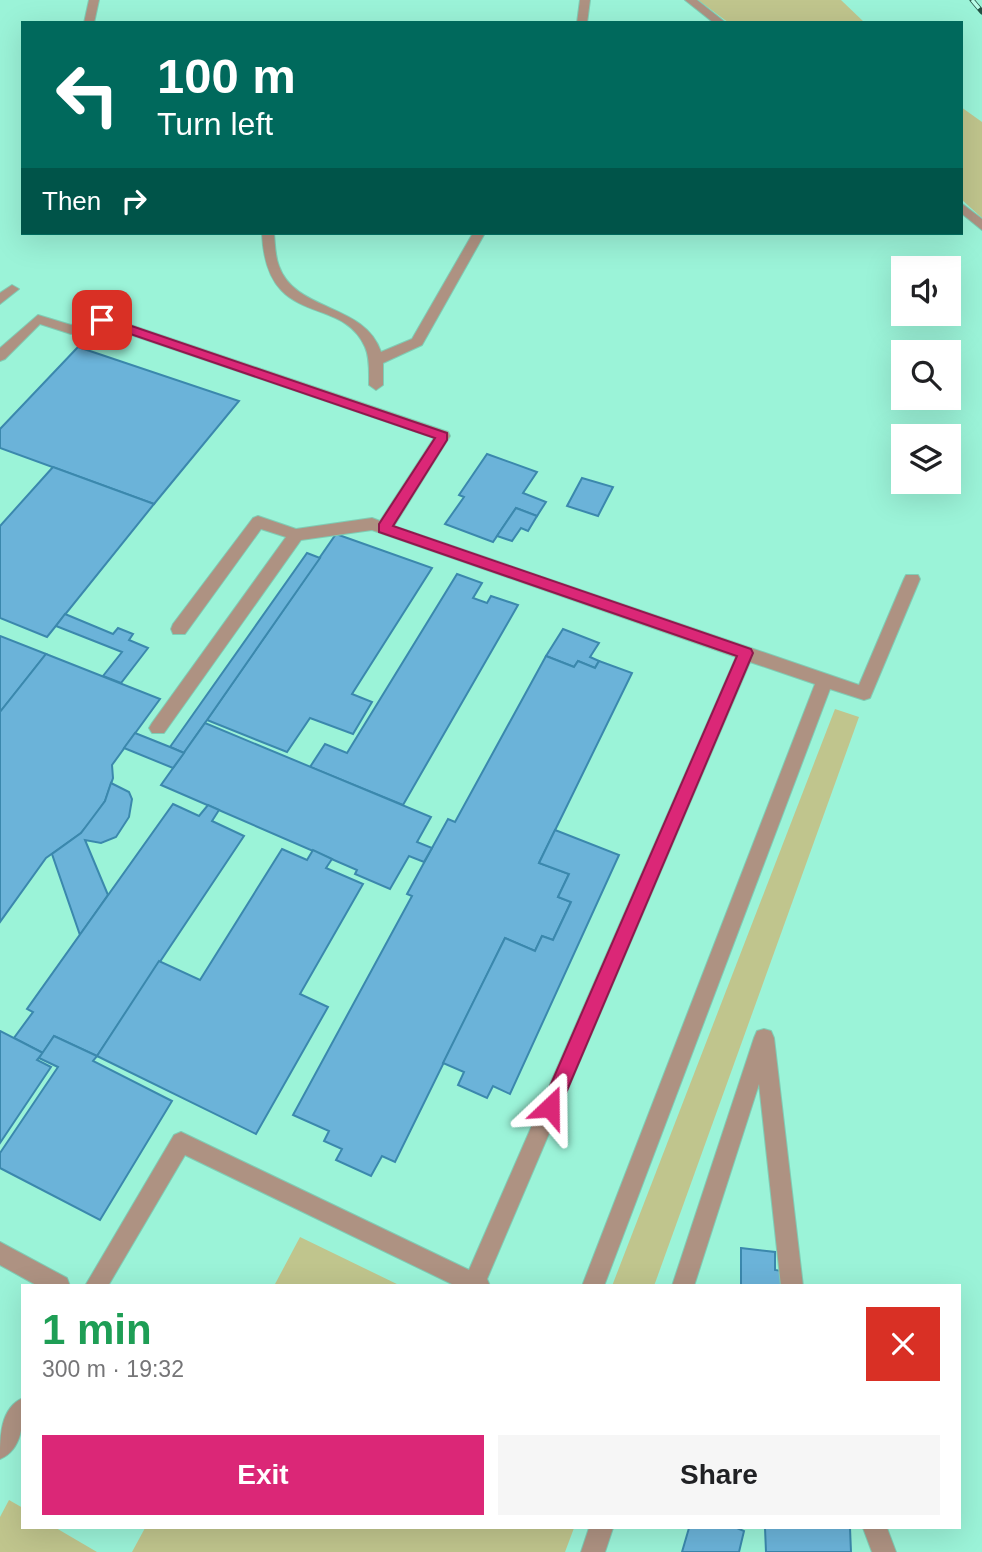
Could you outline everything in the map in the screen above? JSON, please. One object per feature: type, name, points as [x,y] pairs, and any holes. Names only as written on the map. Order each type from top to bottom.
[{"type":"street","points":[[89,21],[94,0]]},
{"type":"street","points":[[582,21],[585,0]]},
{"type":"street","points":[[690,0],[718,21]]},
{"type":"street","points":[[963,209],[982,226]]},
{"type":"street","points":[[268,235],[272,268],[282,283],[297,295],[354,326],[369,340],[376,359],[376,384]]},
{"type":"street","points":[[376,359],[417,341],[478,235]]},
{"type":"street","points":[[0,300],[12,289]]},
{"type":"street","points":[[0,356],[38,319],[71,330],[102,320],[443,436],[384,528]]},
{"type":"street","points":[[179,629],[258,522],[296,535],[372,524],[864,693],[912,579]]},
{"type":"street","points":[[158,727],[296,535]]},
{"type":"street","points":[[476,1284],[746,653]]},
{"type":"street","points":[[594,1284],[825,681]]},
{"type":"street","points":[[684,1284],[764,1038],[792,1284]]},
{"type":"street","points":[[97,1284],[181,1142],[474,1284]]},
{"type":"street","points":[[0,1253],[55,1284]]},
{"type":"street","points":[[0,1447],[21,1412]]},
{"type":"street","points":[[593,1552],[601,1529]]},
{"type":"street","points":[[876,1529],[884,1552]]},
{"type":"green space","points":[[698,0],[841,0],[863,21],[726,21]]},
{"type":"green space","points":[[963,108],[982,122],[982,218],[963,201]]},
{"type":"green space","points":[[835,709],[859,717],[655,1284],[613,1284]]},
{"type":"green space","points":[[300,1237],[397,1284],[275,1284]]},
{"type":"green space","points":[[9,1500],[21,1507],[21,1529],[58,1529],[97,1552],[0,1552],[0,1517]]},
{"type":"green space","points":[[144,1529],[574,1529],[565,1552],[132,1552]]},
{"type":"building","points":[[78,347],[239,401],[154,504],[0,448],[0,429]]},
{"type":"building","points":[[487,454],[537,472],[523,493],[546,502],[537,516],[516,508],[493,542],[445,524],[464,497],[459,495]]},
{"type":"building","points":[[53,467],[154,504],[47,637],[0,618],[0,526]]},
{"type":"building","points":[[582,478],[613,487],[598,516],[567,506]]},
{"type":"building","points":[[516,508],[537,516],[528,531],[521,528],[512,541],[497,536]]},
{"type":"building","points":[[336,534],[432,568],[352,694],[372,702],[353,734],[310,718],[287,752],[207,720]]},
{"type":"building","points":[[307,553],[320,558],[184,753],[170,747]]},
{"type":"building","points":[[457,574],[482,583],[473,598],[487,603],[491,596],[518,605],[403,805],[310,767],[325,744],[347,753]]},
{"type":"building","points":[[65,614],[113,634],[118,628],[133,634],[129,640],[148,648],[121,683],[103,676],[122,652],[56,626]]},
{"type":"building","points":[[563,629],[599,643],[590,657],[599,661],[595,668],[578,661],[574,667],[546,656]]},
{"type":"building","points":[[0,636],[46,654],[0,712]]},
{"type":"building","points":[[46,654],[160,699],[112,765],[113,778],[105,801],[93,819],[81,833],[46,858],[0,922],[0,712]]},
{"type":"building","points":[[546,656],[574,667],[578,661],[595,668],[599,661],[632,673],[539,863],[569,874],[558,897],[571,902],[553,940],[542,936],[535,951],[505,938],[395,1162],[382,1156],[371,1176],[336,1160],[342,1149],[324,1141],[329,1131],[293,1115],[412,896],[407,894],[432,848],[448,819],[455,822]]},
{"type":"building","points":[[205,723],[431,817],[417,842],[432,848],[424,862],[409,856],[390,889],[355,874],[357,870],[161,785]]},
{"type":"building","points":[[135,733],[184,753],[173,768],[124,748]]},
{"type":"building","points":[[111,783],[129,792],[132,799],[129,817],[116,837],[101,843],[85,840],[108,895],[80,935],[52,854],[81,833],[105,801]]},
{"type":"building","points":[[173,804],[199,816],[208,805],[219,810],[212,821],[244,836],[97,1056],[54,1036],[43,1053],[14,1038],[33,1012],[27,1009]]},
{"type":"building","points":[[555,830],[619,855],[510,1094],[493,1086],[487,1098],[458,1085],[464,1072],[443,1063],[505,938],[535,951],[542,936],[553,940],[571,902],[558,897],[569,874],[539,863]]},
{"type":"building","points":[[282,849],[307,860],[313,850],[332,859],[326,868],[363,884],[300,994],[328,1007],[256,1134],[97,1056],[159,961],[200,980]]},
{"type":"building","points":[[0,1031],[43,1053],[37,1060],[51,1067],[0,1143]]},
{"type":"building","points":[[54,1036],[97,1056],[93,1061],[172,1101],[100,1220],[0,1168],[0,1153],[58,1067],[39,1058]]},
{"type":"building","points":[[741,1248],[775,1252],[775,1270],[782,1271],[782,1284],[741,1284]]},
{"type":"building","points":[[689,1529],[744,1531],[739,1552],[682,1552]]},
{"type":"building","points":[[765,1529],[850,1529],[851,1552],[766,1552]]},
{"type":"railway","points":[[972,0],[982,12]]},
{"type":"route","points":[[102,320],[443,436],[384,528],[746,653],[550,1107]]}]
